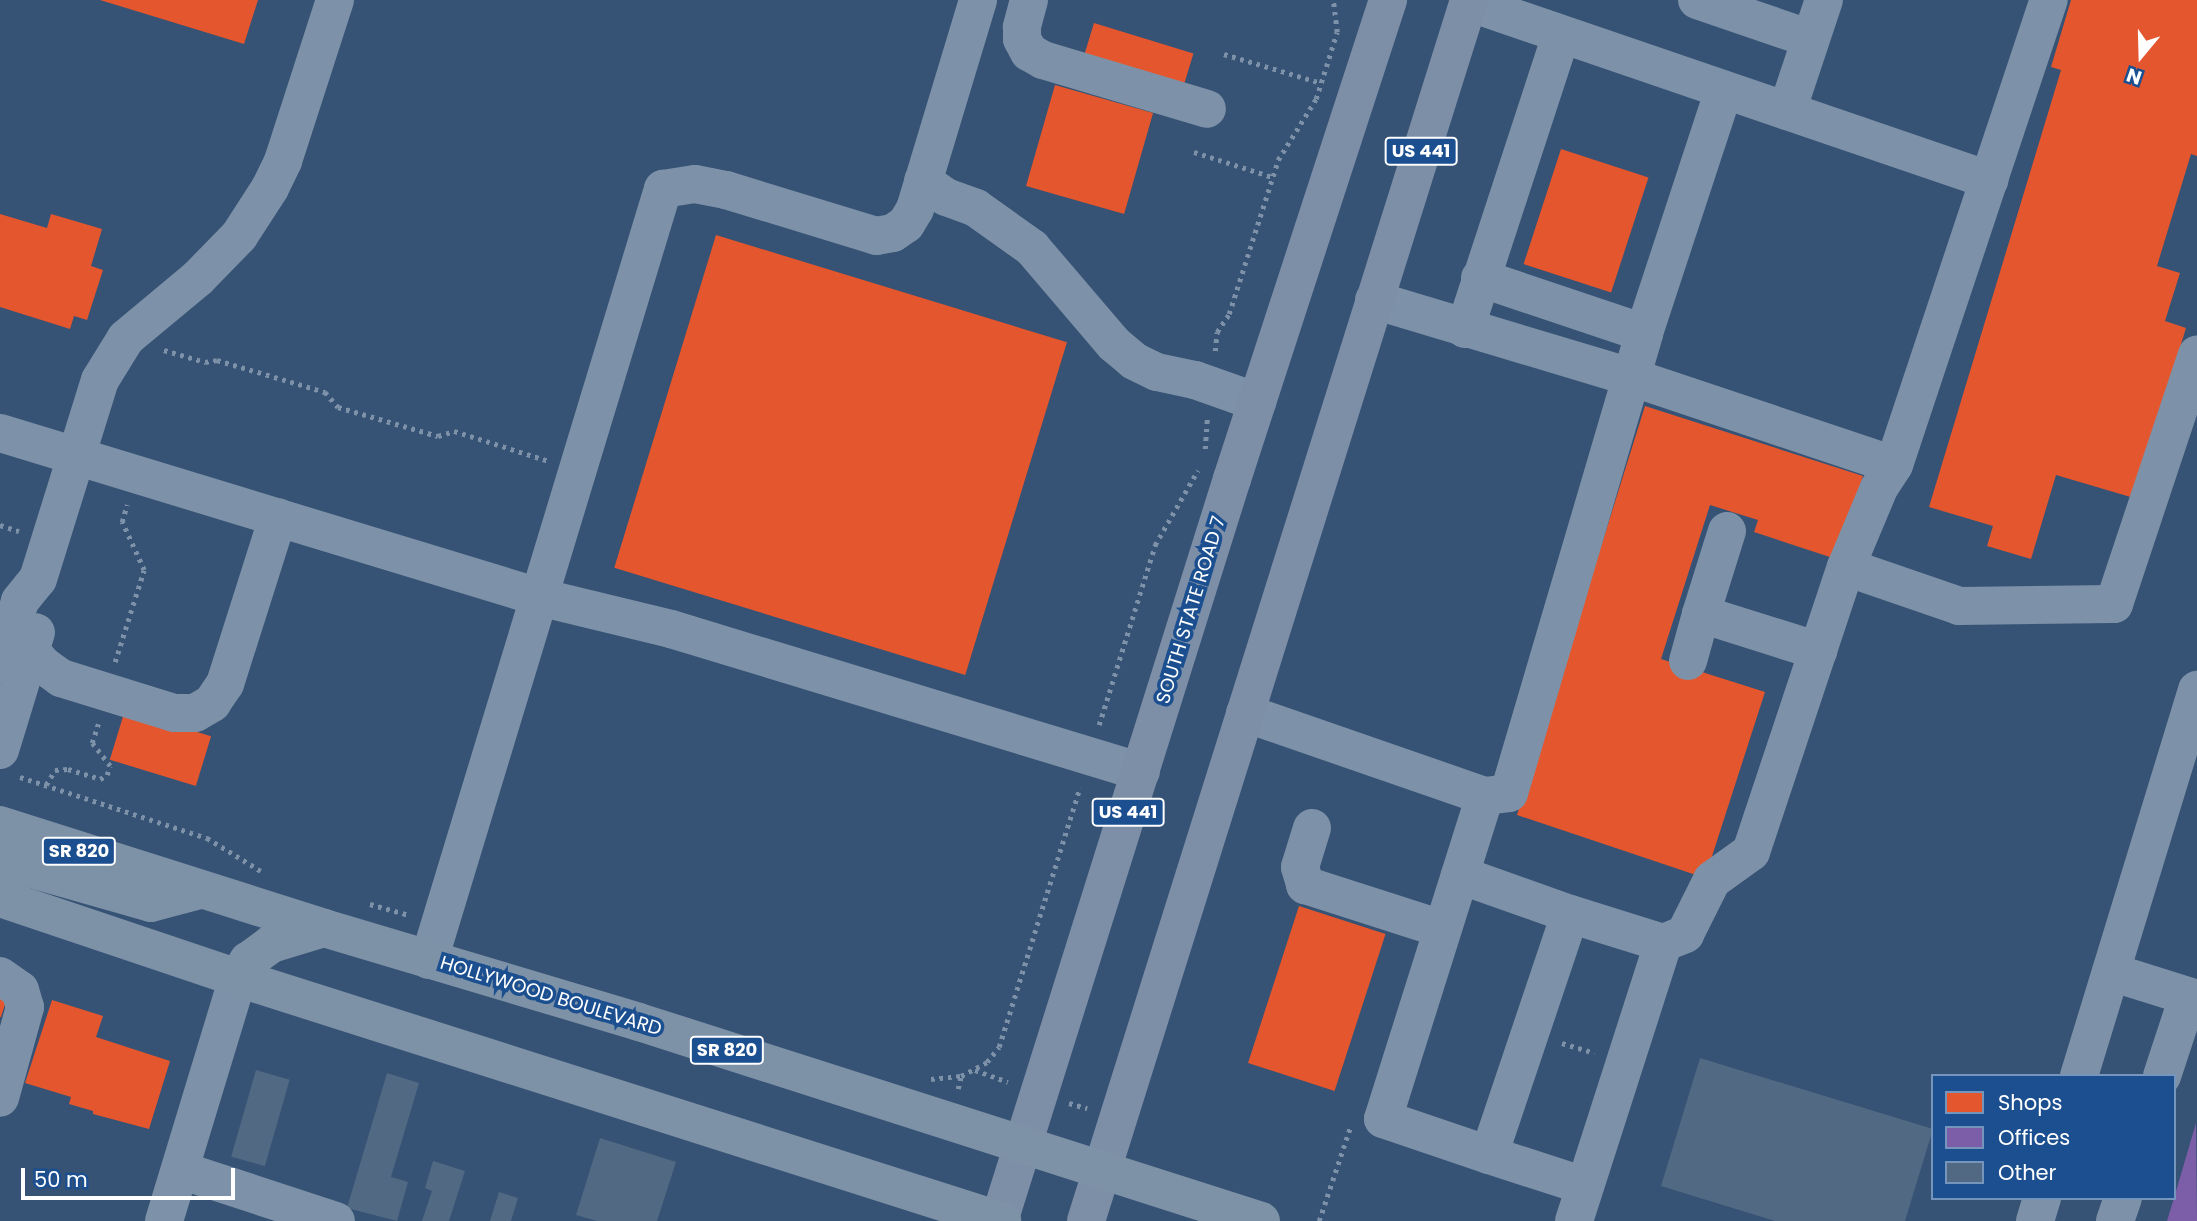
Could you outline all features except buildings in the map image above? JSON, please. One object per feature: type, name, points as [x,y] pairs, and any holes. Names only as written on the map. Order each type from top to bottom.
[{"type":"highway","name":"HOLLYWOOD BOULEVARD","points":[[0,825],[1261,1221]]},
{"type":"highway","points":[[0,860],[152,903],[200,890]]},
{"type":"highway","points":[[0,898],[237,978],[1000,1221]]},
{"type":"highway","points":[[237,978],[248,961],[271,944],[324,928]]},
{"type":"main road","name":"SOUTH STATE ROAD 7","points":[[1000,1221],[1257,402],[1388,0]]},
{"type":"main road","name":"US 441","points":[[1086,1221],[1469,1]]},
{"type":"street","points":[[6,762],[15,657],[44,605],[38,579],[100,380],[113,355],[135,329],[198,278],[239,236],[270,188],[283,161],[335,0]]},
{"type":"street","points":[[429,960],[663,189],[695,184],[726,190],[876,236],[893,233],[906,224],[915,209],[978,0]]},
{"type":"street","points":[[1029,0],[1021,27],[1029,52],[1043,60],[1207,109]]},
{"type":"street","points":[[1697,0],[1811,39]]},
{"type":"street","points":[[1787,111],[1825,0]]},
{"type":"street","points":[[1460,875],[1570,915],[1663,943],[1685,934],[1712,880],[1751,852],[1846,566],[1880,488],[1894,465],[2049,0]]},
{"type":"street","points":[[1469,1],[1561,35],[1989,180]]},
{"type":"street","points":[[1465,329],[1561,35]]},
{"type":"street","points":[[1245,713],[1485,796],[1509,793],[1644,332],[1724,90]]},
{"type":"street","points":[[923,181],[946,197],[976,208],[1032,248],[1114,344],[1134,361],[1157,372],[1210,385],[1257,402]]},
{"type":"street","points":[[1480,278],[1644,332]]},
{"type":"street","points":[[1374,300],[1631,377],[1894,465]]},
{"type":"street","points":[[1846,566],[1959,606],[2115,604],[2197,354]]},
{"type":"street","points":[[0,433],[539,597],[671,629],[1141,772]]},
{"type":"street","points":[[15,657],[43,665],[61,678],[106,693],[174,713],[195,713],[212,703],[225,684],[278,517]]},
{"type":"street","points":[[1688,661],[1727,531]]},
{"type":"street","points":[[1702,614],[1818,650]]},
{"type":"street","points":[[2080,1074],[2197,690]]},
{"type":"street","points":[[1485,796],[1383,1119],[1489,1155],[1579,1204],[1663,943]]},
{"type":"street","points":[[1312,828],[1300,867],[1305,886],[1442,929]]},
{"type":"street","points":[[1489,1155],[1570,915]]},
{"type":"street","points":[[2111,972],[2192,998],[2163,1074]]},
{"type":"street","points":[[0,976],[20,990],[25,1007],[0,1098]]},
{"type":"street","points":[[164,1221],[237,978]]},
{"type":"street","points":[[180,1170],[336,1221]]},
{"type":"street","points":[[2035,1221],[2041,1200]]},
{"type":"street","points":[[2115,1221],[2122,1200]]},
{"type":"path","points":[[919,1078],[961,1076],[987,1062],[999,1047],[1154,545],[1199,467],[1205,450],[1217,332],[1229,314],[1278,160],[1316,99],[1337,32],[1333,0]]},
{"type":"path","points":[[1224,54],[1321,83]]},
{"type":"path","points":[[1195,152],[1273,177]]},
{"type":"path","points":[[46,785],[55,770],[68,769],[100,779],[107,775],[110,766],[92,743],[144,570],[122,522],[131,495]]},
{"type":"path","points":[[0,525],[23,532]]},
{"type":"path","points":[[6,762],[46,785],[207,838],[266,874]]},
{"type":"path","points":[[360,901],[440,924]]},
{"type":"path","points":[[1530,1033],[1625,1063]]},
{"type":"path","points":[[949,1121],[961,1076]]}]
